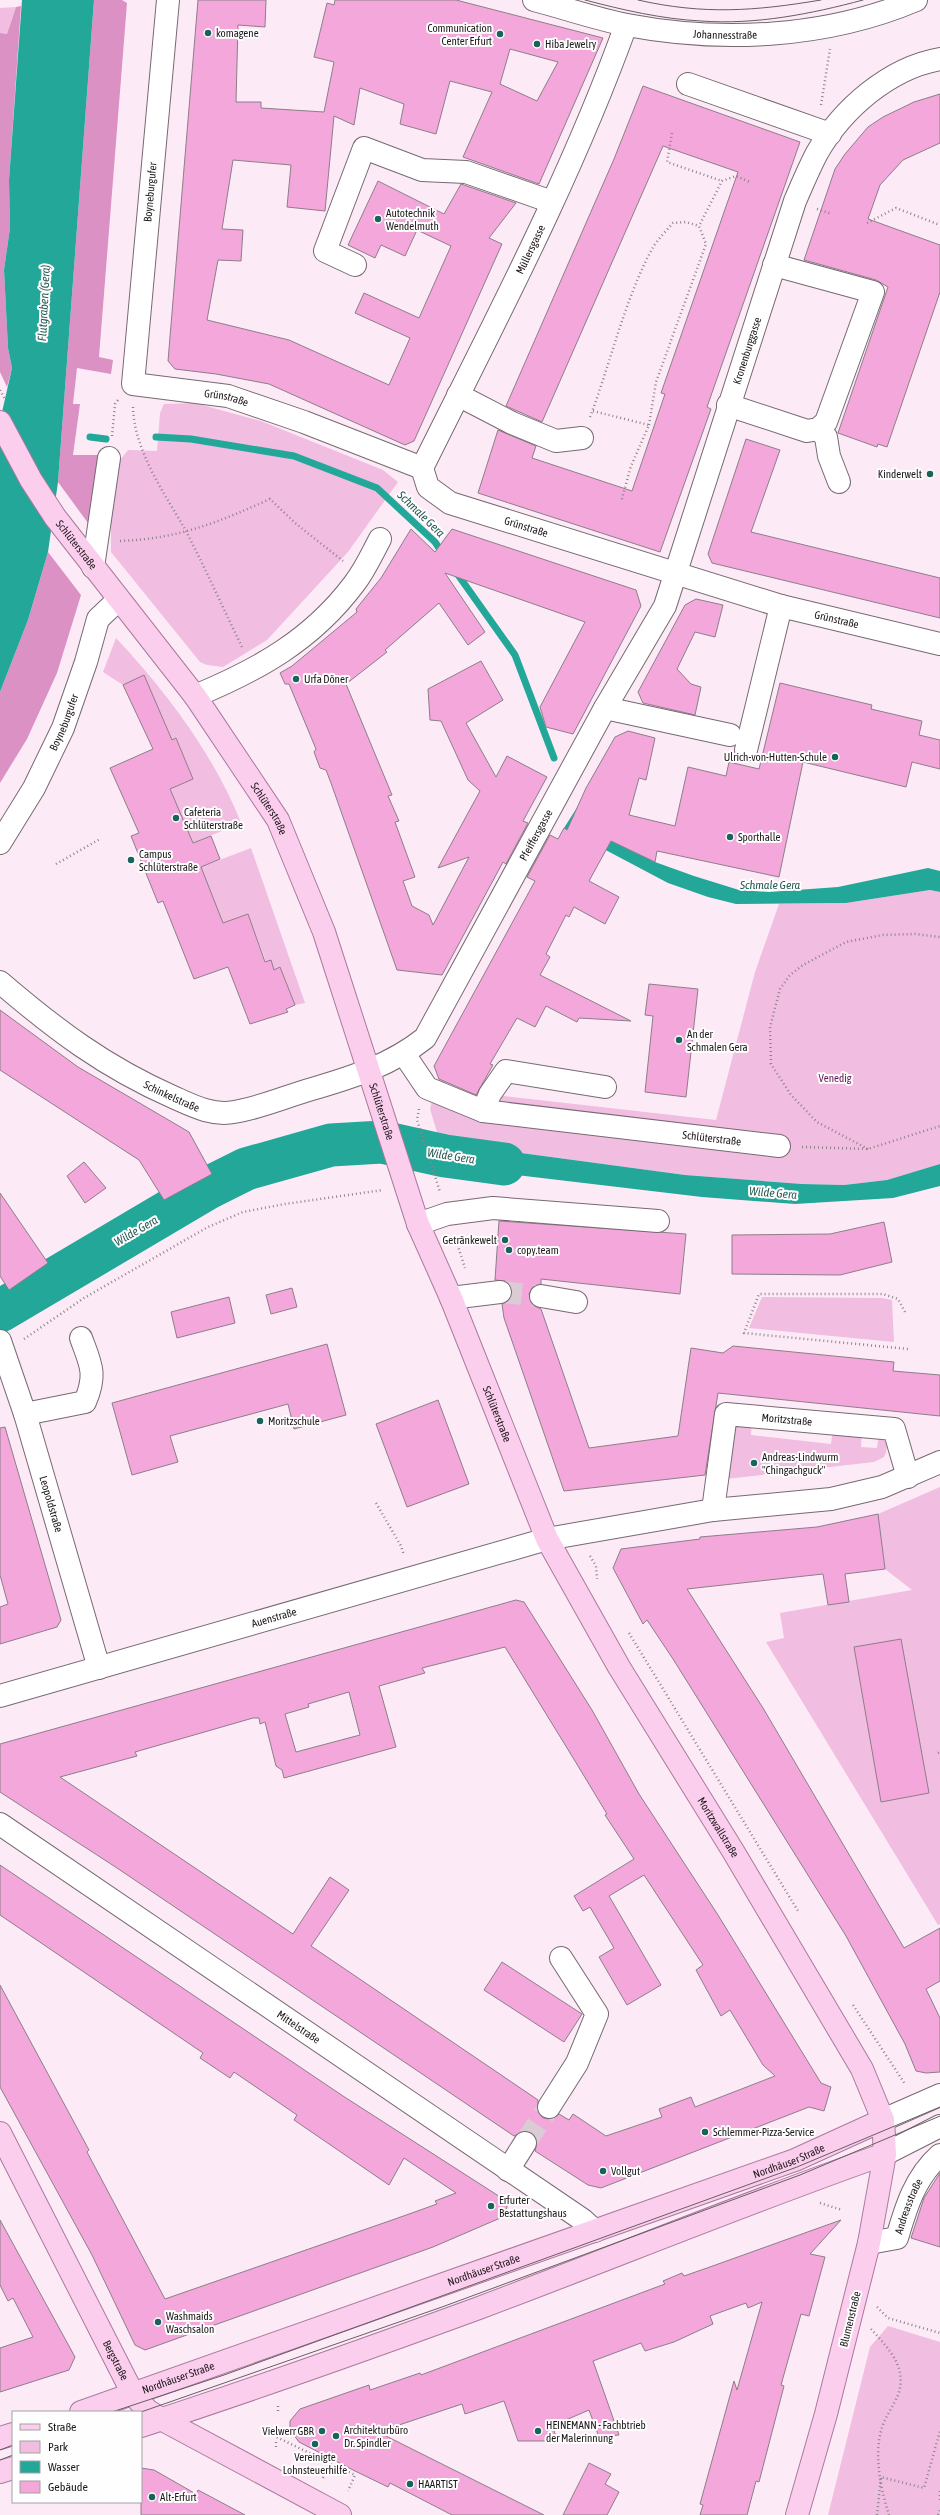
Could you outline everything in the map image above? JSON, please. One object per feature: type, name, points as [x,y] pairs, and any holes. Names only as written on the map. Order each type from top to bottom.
[{"type":"main road","name":"Schlüterstraße","points":[[0,422],[31,480],[90,554],[118,600],[194,696],[278,820],[324,932],[369,1071],[385,1126],[418,1224],[451,1298],[547,1539]]},
{"type":"main road","name":"Moritzwallstraße","points":[[547,1539],[619,1667],[733,1850],[862,2069],[882,2120]]},
{"type":"main road","name":"Blumenstraße","points":[[798,2515],[869,2243],[884,2154],[882,2120]]},
{"type":"main road","name":"Nordhäuser Straße","points":[[84,2411],[795,2160],[882,2120]]},
{"type":"main road","name":"Bergstraße","points":[[0,2133],[133,2394],[147,2410],[151,2422],[340,2515]]},
{"type":"main road","points":[[151,2422],[235,2395],[478,2308],[777,2192],[884,2154]]},
{"type":"main road","points":[[0,2438],[12,2434]]},
{"type":"main road","points":[[0,2472],[12,2468]]},
{"type":"street","name":"Boyneburgufer","points":[[133,384],[168,0]]},
{"type":"street","name":"Johannesstraße","points":[[534,0],[626,25],[680,34],[737,35],[790,32],[834,24],[916,0]]},
{"type":"street","name":"Müllersgasse","points":[[422,468],[552,202],[597,102],[626,25]]},
{"type":"street","name":"Kronenburggasse","points":[[676,574],[728,405],[795,201],[817,154],[823,131],[858,100],[922,62],[940,59]]},
{"type":"street","points":[[688,84],[823,131]]},
{"type":"street","points":[[355,264],[325,251],[364,148],[422,170],[466,172],[552,202]]},
{"type":"street","points":[[728,405],[807,431],[818,430],[826,422],[873,292],[774,265]]},
{"type":"street","name":"Grünstraße","points":[[133,384],[228,396],[304,422],[422,468],[428,487],[450,503],[780,606],[940,644]]},
{"type":"street","points":[[458,395],[512,423],[556,441],[582,438]]},
{"type":"street","points":[[818,430],[826,437],[829,456],[839,482]]},
{"type":"street","points":[[90,554],[109,458]]},
{"type":"street","points":[[194,696],[254,670],[288,649],[339,603],[361,574],[380,539]]},
{"type":"street","name":"Pfeiffersgasse","points":[[369,1071],[404,1054],[424,1038],[605,708],[665,606],[676,574]]},
{"type":"street","name":"Boyneburgufer","points":[[0,843],[34,788],[63,728],[86,662],[98,619],[118,600]]},
{"type":"street","points":[[605,708],[738,743],[780,606]]},
{"type":"street","name":"Schinkelstraße","points":[[0,982],[57,1030],[88,1052],[141,1083],[206,1111],[234,1112],[369,1071]]},
{"type":"street","name":"Schlüterstraße","points":[[404,1054],[426,1088],[483,1111],[779,1146]]},
{"type":"street","points":[[483,1111],[490,1094],[506,1071],[605,1087]]},
{"type":"street","points":[[418,1224],[447,1214],[493,1208],[658,1222]]},
{"type":"street","points":[[451,1298],[500,1292]]},
{"type":"street","points":[[541,1296],[576,1302]]},
{"type":"street","points":[[25,1414],[85,1402],[93,1384],[92,1367],[81,1338]]},
{"type":"street","name":"Leopoldstraße","points":[[2,1346],[25,1414],[99,1668]]},
{"type":"street","name":"Moritzstraße","points":[[713,1510],[726,1414],[894,1429],[908,1477]]},
{"type":"street","points":[[547,1539],[574,1533],[713,1510],[831,1498],[882,1487],[940,1462]]},
{"type":"street","name":"Auenstraße","points":[[0,1696],[547,1539]]},
{"type":"street","name":"Mittelstraße","points":[[0,1824],[508,2170],[595,2231]]},
{"type":"street","points":[[549,2107],[577,2063],[597,2014],[561,1958]]},
{"type":"street","points":[[882,2120],[940,2095]]},
{"type":"street","points":[[884,2154],[940,2126]]},
{"type":"street","points":[[508,2170],[525,2144]]},
{"type":"street","name":"Andreasstraße","points":[[869,2243],[897,2238],[908,2198],[932,2162],[940,2155]]},
{"type":"path","points":[[823,131],[834,24]]},
{"type":"path","points":[[672,133],[667,162],[722,181],[736,176],[750,182]]},
{"type":"path","points":[[621,502],[631,466],[649,426],[656,382],[706,244],[699,226],[722,181]]},
{"type":"path","points":[[867,223],[896,208],[940,224]]},
{"type":"path","points":[[582,438],[608,371],[629,303],[653,248],[673,223],[686,222],[699,226]]},
{"type":"path","points":[[109,458],[115,404],[133,384]]},
{"type":"path","points":[[133,384],[134,419],[140,443],[163,493],[186,532],[254,670]]},
{"type":"path","points":[[592,411],[649,426]]},
{"type":"path","points":[[90,554],[186,532],[230,517],[270,499],[331,553],[361,574]]},
{"type":"path","points":[[56,864],[100,839]]},
{"type":"path","points":[[868,1149],[818,1122],[791,1095],[771,1064],[770,1028],[780,989],[790,975],[803,965],[846,942],[883,935],[915,934],[940,937]]},
{"type":"path","points":[[417,1120],[474,1294]]},
{"type":"path","points":[[779,1146],[868,1149],[940,1126]]},
{"type":"path","points":[[2,1346],[208,1227],[236,1215],[285,1204],[405,1187]]},
{"type":"path","points":[[905,1312],[898,1299],[883,1294],[759,1294],[744,1333],[908,1349]]},
{"type":"path","points":[[376,1503],[401,1546],[409,1579]]},
{"type":"path","points":[[574,1533],[596,1566],[598,1582]]},
{"type":"path","points":[[626,1629],[802,1918]]},
{"type":"path","points":[[850,2000],[906,2086],[913,2085]]},
{"type":"path","points":[[815,2202],[842,2210]]},
{"type":"path","points":[[856,2295],[873,2302],[888,2318],[940,2333]]},
{"type":"path","points":[[868,2326],[891,2350],[899,2364],[900,2378],[898,2394],[881,2431],[878,2452],[880,2477],[889,2515]]},
{"type":"path","points":[[880,2477],[924,2488],[940,2431]]},
{"type":"path","points":[[266,2432],[355,2475],[348,2491]]},
{"type":"path","points":[[276,2442],[276,2447]]},
{"type":"path","points":[[323,2478],[330,2462]]},
{"type":"path","points":[[877,2515],[880,2477]]},
{"type":"path","points":[[940,2490],[940,2500]]},
{"type":"path","points":[[938,2515],[940,2510]]},
{"type":"green space","points":[[16,7],[7,34],[0,33],[0,8]]},
{"type":"green space","points":[[195,403],[261,421],[383,470],[398,482],[348,552],[267,640],[223,667],[207,665],[200,662],[111,552],[111,519],[117,464],[128,450],[157,451],[160,413],[164,404]]},
{"type":"green space","points":[[116,638],[153,679],[187,725],[217,773],[241,823],[193,843],[170,789],[193,779],[176,738],[170,741],[144,676],[123,685],[103,672]]},
{"type":"green space","points":[[251,848],[305,1003],[295,1005],[280,967],[274,970],[271,961],[266,962],[248,914],[223,923],[201,867]]},
{"type":"green space","name":"Venedig","points":[[930,890],[940,892],[940,1164],[887,1180],[844,1185],[802,1184],[685,1175],[440,1142],[430,1109],[438,1077],[446,1081],[445,1084],[463,1094],[465,1091],[475,1097],[478,1093],[716,1120],[755,972],[779,904],[846,903]]},
{"type":"green space","points":[[762,1297],[882,1298],[892,1300],[894,1342],[749,1328]]},
{"type":"green space","points":[[752,1420],[751,1435],[831,1444],[833,1429],[862,1432],[861,1447],[877,1448],[879,1433],[884,1439],[887,1447],[884,1457],[874,1462],[726,1479],[734,1423]]},
{"type":"green space","points":[[940,1487],[940,1924],[938,1925],[766,1642],[784,1638],[780,1613],[912,1590],[885,1569],[878,1514]]},
{"type":"green space","points":[[888,2326],[940,2342],[940,2515],[828,2515],[870,2347]]},
{"type":"shaded area","points":[[94,0],[122,0],[127,3],[99,357],[113,360],[111,374],[77,368],[73,404],[80,404],[73,455],[99,455],[93,513],[88,523],[58,482]]},
{"type":"shaded area","points":[[21,6],[9,180],[10,228],[4,270],[8,348],[12,368],[7,387],[0,372],[0,33],[7,34],[16,7]]},
{"type":"shaded area","points":[[48,552],[81,595],[57,673],[27,739],[0,783],[0,692],[28,620]]},
{"type":"water","name":"Flutgraben (Gera)","points":[[22,0],[94,0],[58,482],[48,552],[28,620],[0,692],[0,421],[12,368],[8,348],[4,270],[10,228],[9,180]]},
{"type":"water","points":[[578,806],[628,849],[655,862],[739,890],[769,892],[838,887],[928,868],[940,871],[940,892],[930,890],[846,903],[736,904],[708,897],[668,883],[564,828]]},
{"type":"water","points":[[440,1142],[685,1175],[802,1184],[844,1185],[887,1180],[940,1164],[940,1186],[893,1198],[795,1204],[702,1197],[449,1167]]},
{"type":"building","points":[[198,0],[266,0],[265,27],[238,25],[236,102],[261,102],[261,108],[324,112],[334,62],[314,57],[327,3],[334,5],[335,0],[456,0],[603,38],[539,184],[463,157],[492,92],[450,81],[436,134],[400,124],[404,104],[360,88],[354,125],[334,116],[325,211],[287,207],[291,165],[233,160],[222,229],[243,230],[241,261],[218,260],[207,320],[289,340],[389,385],[410,338],[355,313],[364,293],[419,318],[451,246],[417,230],[405,256],[381,245],[375,258],[348,245],[378,181],[444,214],[461,184],[516,203],[489,238],[502,244],[414,441],[405,445],[269,384],[216,374],[175,369],[168,361]],"holes":[[[510,49],[558,62],[537,101],[500,84]]]},
{"type":"building","points":[[643,86],[800,142],[707,407],[711,409],[660,552],[478,493],[498,430],[536,446],[532,458],[632,491],[665,394],[661,393],[738,172],[663,146],[542,422],[506,406],[614,159]]},
{"type":"building","points":[[940,94],[940,143],[903,160],[880,185],[868,219],[940,245],[940,292],[887,447],[878,444],[877,447],[838,433],[888,287],[876,280],[804,260],[835,169],[845,154],[868,127],[883,117],[914,102]]},
{"type":"building","points":[[746,439],[780,450],[751,532],[940,578],[940,618],[712,563],[708,554]]},
{"type":"building","points":[[411,529],[435,552],[452,529],[636,590],[641,606],[573,734],[546,727],[540,707],[585,622],[445,573],[485,632],[468,645],[439,603],[385,650],[387,652],[346,684],[392,795],[388,796],[399,821],[395,822],[415,877],[403,881],[412,906],[429,915],[433,925],[469,857],[438,868],[480,791],[468,780],[441,721],[430,720],[428,689],[481,661],[503,700],[466,723],[496,777],[507,756],[547,777],[523,821],[528,823],[506,864],[503,862],[442,975],[397,970],[326,770],[320,768],[314,752],[316,749],[289,684],[285,684],[280,673],[292,666],[357,612],[356,609],[381,578]]},
{"type":"building","points":[[696,599],[723,605],[715,637],[695,632],[677,669],[691,684],[701,687],[695,715],[643,703],[638,692],[685,605]]},
{"type":"building","points":[[144,675],[172,740],[176,738],[193,779],[170,789],[193,843],[211,836],[220,859],[201,867],[223,923],[248,914],[265,962],[271,960],[274,970],[280,967],[295,1005],[286,1009],[288,1012],[250,1024],[228,967],[194,979],[163,901],[158,903],[131,836],[139,833],[110,768],[153,749],[123,685]]},
{"type":"building","points":[[780,683],[872,705],[871,709],[922,721],[919,735],[940,740],[940,769],[912,762],[906,787],[803,762],[779,877],[657,851],[655,862],[611,841],[589,881],[619,897],[605,924],[574,907],[569,917],[566,915],[546,954],[550,957],[540,975],[631,1021],[579,1018],[577,1022],[546,1006],[535,1027],[517,1018],[490,1064],[493,1065],[476,1095],[439,1079],[434,1066],[535,881],[527,877],[550,835],[558,839],[564,828],[567,830],[586,788],[615,737],[628,731],[655,738],[646,780],[639,778],[629,815],[675,826],[688,767],[726,776],[729,762],[759,769]]},
{"type":"building","points":[[649,984],[698,989],[686,1097],[645,1092],[653,1016],[645,1015]]},
{"type":"building","points":[[0,1010],[78,1067],[189,1132],[212,1174],[164,1200],[139,1160],[0,1070]]},
{"type":"building","points":[[84,1162],[106,1188],[85,1203],[67,1176]]},
{"type":"building","points":[[0,1193],[48,1263],[9,1290],[0,1276]]},
{"type":"building","points":[[499,1221],[686,1234],[680,1294],[541,1279],[541,1284],[532,1288],[529,1294],[533,1305],[541,1309],[589,1448],[678,1436],[691,1348],[723,1353],[733,1346],[894,1362],[893,1371],[940,1375],[940,1416],[718,1393],[705,1475],[564,1491],[504,1318],[502,1304],[508,1302],[512,1291],[505,1281],[495,1280]]},
{"type":"building","points":[[884,1222],[892,1262],[840,1275],[732,1274],[732,1235],[830,1234]]},
{"type":"building","points":[[292,1288],[297,1307],[271,1314],[266,1295]]},
{"type":"building","points":[[229,1297],[235,1323],[177,1338],[171,1312]]},
{"type":"building","points":[[327,1344],[346,1415],[294,1429],[288,1404],[170,1436],[178,1462],[132,1475],[112,1403]]},
{"type":"building","points":[[438,1400],[469,1484],[407,1507],[376,1424]]},
{"type":"building","points":[[5,1427],[61,1620],[57,1627],[0,1644],[0,1607],[8,1604],[0,1575],[0,1428]]},
{"type":"building","points":[[878,1514],[885,1569],[845,1574],[849,1602],[828,1605],[823,1574],[687,1589],[763,1708],[904,1948],[940,1928],[940,1981],[926,1989],[940,2018],[940,2072],[926,2073],[916,2071],[905,2044],[846,1936],[673,1659],[647,1620],[643,1624],[613,1568],[621,1549],[700,1539],[700,1537],[817,1527]]},
{"type":"building","points":[[516,1600],[524,1602],[592,1710],[639,1794],[718,1915],[821,2083],[831,2087],[824,2111],[809,2107],[601,2188],[588,2185],[535,2151],[537,2143],[532,2133],[525,2131],[514,2136],[117,1868],[0,1792],[0,1744]],"holes":[[[505,1647],[607,1814],[605,1815],[634,1859],[574,1896],[583,1911],[590,1907],[614,1948],[599,1957],[627,2005],[661,1985],[609,1896],[644,1875],[703,1965],[696,1970],[721,2016],[730,2010],[763,2065],[775,2076],[695,2107],[691,2097],[659,2109],[662,2117],[606,2136],[573,2114],[569,2120],[559,2114],[549,2119],[543,2118],[538,2112],[538,2100],[311,1946],[349,1890],[330,1877],[293,1934],[60,1777],[137,1756],[135,1752],[253,1718],[259,1718],[260,1724],[265,1722],[276,1766],[282,1770],[284,1778],[396,1747],[379,1686],[425,1673],[422,1668]],[[349,1692],[360,1735],[296,1752],[285,1714],[309,1707],[308,1704]]]},
{"type":"building","points":[[901,1639],[929,1793],[881,1802],[854,1647]]},
{"type":"building","points":[[0,1865],[343,2096],[508,2202],[505,2216],[433,2247],[145,2350],[135,2345],[92,2255],[0,2087],[0,1985],[89,2150],[87,2152],[165,2299],[437,2204],[435,2201],[456,2193],[404,2158],[389,2185],[294,2120],[297,2115],[234,2072],[230,2078],[200,2058],[203,2053],[0,1915]]},
{"type":"building","points":[[502,1962],[582,2014],[564,2042],[484,1990]]},
{"type":"building","points":[[940,2173],[940,2247],[911,2238],[924,2198]]},
{"type":"building","points":[[0,2220],[75,2357],[69,2370],[0,2392],[0,2348],[33,2337],[13,2298],[8,2301],[0,2285]]},
{"type":"building","points":[[841,2220],[810,2254],[825,2257],[809,2316],[801,2314],[781,2385],[784,2386],[759,2482],[756,2481],[747,2515],[700,2515],[703,2505],[700,2504],[734,2381],[737,2390],[762,2302],[748,2308],[746,2303],[710,2316],[713,2324],[674,2342],[645,2351],[641,2343],[593,2361],[619,2435],[599,2437],[589,2410],[552,2426],[558,2441],[518,2441],[504,2401],[465,2414],[462,2404],[378,2432],[544,2515],[452,2515],[390,2483],[388,2487],[299,2442],[290,2430],[290,2421],[300,2409],[369,2385],[370,2390],[420,2373],[421,2375],[665,2284],[663,2281],[682,2273],[684,2276]]},
{"type":"building","points":[[589,2463],[611,2474],[605,2484],[619,2492],[607,2515],[563,2515]]},
{"type":"building","points":[[142,2468],[154,2470],[196,2494],[198,2490],[245,2515],[141,2515]]},
{"type":"waterway","name":"Schmale Gera","points":[[90,437],[106,439]]},
{"type":"waterway","name":"Schmale Gera","points":[[156,437],[191,439],[294,456],[377,488],[435,542],[443,554]]},
{"type":"waterway","name":"Schmale Gera","points":[[456,572],[515,655],[554,758]]},
{"type":"waterway","name":"Wilde Gera","points":[[0,1311],[208,1188],[246,1169],[331,1145],[382,1142],[445,1156],[504,1164]]},
{"type":"tunnel","points":[[500,1292],[541,1296]]},
{"type":"tunnel","points":[[525,2143],[549,2107]]},
{"type":"tram line","points":[[585,0],[628,11],[657,16],[686,20],[721,22],[762,20],[803,14],[863,0]]},
{"type":"tram line","points":[[638,0],[685,8],[730,10],[774,7],[821,0]]},
{"type":"tram line","points":[[115,2411],[224,2375],[797,2167],[940,2107]]},
{"type":"tram line","points":[[142,2412],[442,2307],[800,2175],[940,2116]]},
{"type":"tram line","points":[[0,2450],[12,2445]]},
{"type":"tram line","points":[[0,2460],[12,2455]]},
{"type":"place","name":"komagene","points":[[208,33]]},
{"type":"place","name":"Communication Center Erfurt","points":[[500,34]]},
{"type":"place","name":"Hiba Jewelry","points":[[537,44]]},
{"type":"place","name":"Autotechnik Wendelmuth","points":[[378,219]]},
{"type":"place","name":"Kinderwelt","points":[[930,474]]},
{"type":"place","name":"Urfa Döner","points":[[296,679]]},
{"type":"place","name":"Ulrich-von-Hutten-Schule","points":[[835,757]]},
{"type":"place","name":"Cafeteria Schlüterstraße","points":[[176,818]]},
{"type":"place","name":"Sporthalle","points":[[730,837]]},
{"type":"place","name":"Campus Schlüterstraße","points":[[131,860]]},
{"type":"place","name":"An der Schmalen Gera","points":[[679,1040]]},
{"type":"place","name":"Getränkewelt","points":[[505,1240]]},
{"type":"place","name":"copy.team","points":[[509,1250]]},
{"type":"place","name":"Moritzschule","points":[[260,1421]]},
{"type":"place","name":"Andreas-Lindwurm \"Chingachguck\"","points":[[754,1463]]},
{"type":"place","name":"Schlemmer-Pizza-Service","points":[[705,2132]]},
{"type":"place","name":"Vollgut","points":[[603,2171]]},
{"type":"place","name":"Erfurter Bestattungshaus","points":[[491,2206]]},
{"type":"place","name":"Washmaids Waschsalon","points":[[158,2322]]},
{"type":"place","name":"Vielwerr GBR","points":[[322,2431]]},
{"type":"place","name":"HEINEMANN - Fachbtrieb der Malerinnung","points":[[538,2431]]},
{"type":"place","name":"Architekturbüro Dr. Spindler","points":[[336,2436]]},
{"type":"place","name":"Vereinigte Lohnsteuerhilfe","points":[[315,2444]]},
{"type":"place","name":"HAARTIST","points":[[410,2484]]},
{"type":"place","name":"Alt-Erfurt","points":[[152,2497]]}]
